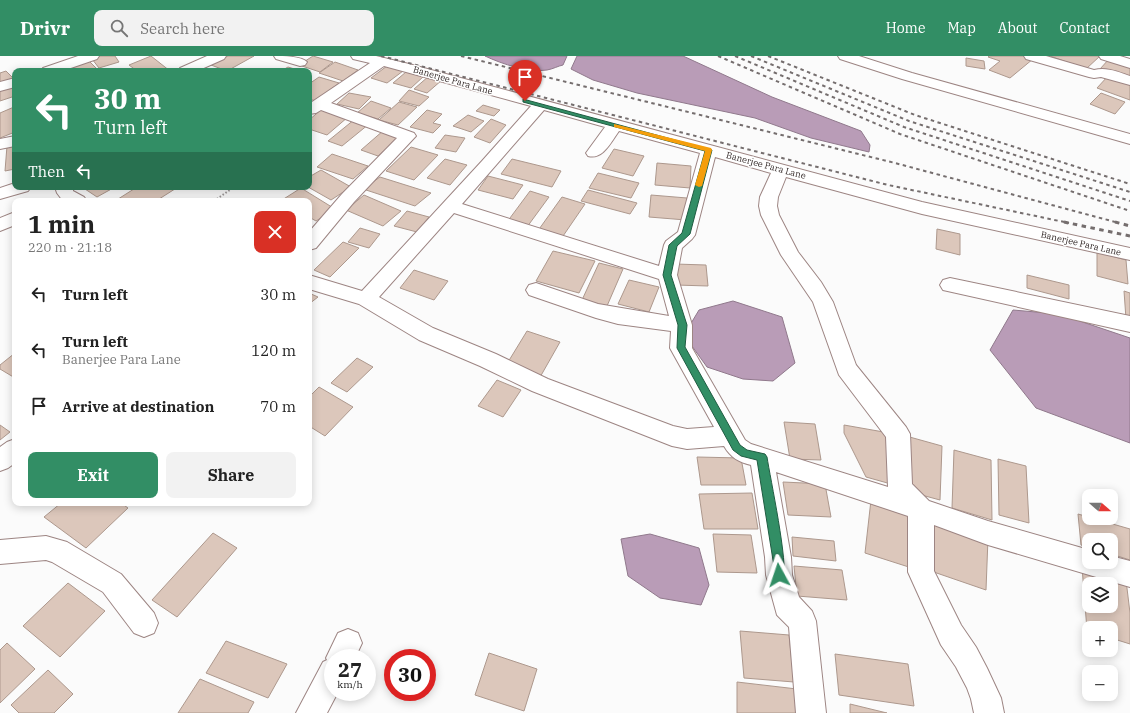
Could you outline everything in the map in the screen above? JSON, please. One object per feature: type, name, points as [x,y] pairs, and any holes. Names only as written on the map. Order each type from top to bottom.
[{"type":"street","points":[[57,68],[92,56]]},
{"type":"street","points":[[192,68],[219,56]]},
{"type":"street","points":[[280,56],[300,62]]},
{"type":"street","name":"Banerjee Para Lane","points":[[358,56],[922,208],[1130,254]]},
{"type":"street","points":[[845,56],[908,76],[1130,139]]},
{"type":"street","points":[[1031,56],[1047,58],[1094,74],[1102,72],[1130,82]]},
{"type":"street","points":[[1106,56],[1130,64]]},
{"type":"street","points":[[315,108],[381,62]]},
{"type":"street","points":[[0,87],[12,83]]},
{"type":"street","points":[[366,299],[540,105]]},
{"type":"street","points":[[312,240],[348,198],[408,136],[315,108]]},
{"type":"street","points":[[594,153],[615,125]]},
{"type":"street","points":[[0,144],[12,142]]},
{"type":"street","points":[[709,150],[686,234],[673,245],[667,275],[682,325],[681,348],[737,448],[745,453],[762,457],[921,509],[988,533],[1130,574]]},
{"type":"street","points":[[781,170],[770,196],[768,206],[770,215],[790,255],[814,287],[823,302],[847,369],[898,434],[900,489],[921,509],[921,572],[951,635],[966,657],[977,678],[986,698],[989,713]]},
{"type":"street","points":[[0,194],[13,190]]},
{"type":"street","points":[[59,198],[70,194]]},
{"type":"street","points":[[450,206],[667,275]]},
{"type":"street","points":[[0,225],[12,219]]},
{"type":"street","points":[[312,283],[366,299],[426,334],[488,360],[540,385],[672,436],[687,439],[729,436]]},
{"type":"street","points":[[950,285],[1130,324]]},
{"type":"street","points":[[536,290],[596,312],[682,325]]},
{"type":"street","points":[[0,461],[12,451]]},
{"type":"street","points":[[762,457],[778,557],[779,575],[787,605],[802,621],[811,713]]},
{"type":"street","points":[[0,552],[46,548],[58,551],[112,583],[144,623]]},
{"type":"street","points":[[311,713],[324,689]]},
{"type":"path","points":[[218,198],[230,190]]},
{"type":"shaded area","points":[[485,56],[567,56],[563,65],[549,70],[540,71],[516,67]]},
{"type":"shaded area","points":[[577,56],[683,56],[772,97],[861,131],[870,145],[869,152],[811,138],[755,118],[637,93],[593,80],[571,69]]},
{"type":"shaded area","points":[[733,301],[782,317],[795,363],[773,381],[743,379],[707,367],[684,335],[699,310]]},
{"type":"shaded area","points":[[1013,310],[1059,314],[1130,338],[1130,443],[1036,408],[990,350]]},
{"type":"shaded area","points":[[650,534],[699,548],[709,585],[701,605],[660,598],[628,576],[621,539]]},
{"type":"building","points":[[100,56],[115,56],[119,62],[99,68],[92,59]]},
{"type":"building","points":[[151,56],[166,68],[133,68],[129,65]]},
{"type":"building","points":[[228,56],[254,56],[232,68],[219,68],[211,65]]},
{"type":"building","points":[[313,56],[333,62],[320,72],[312,68],[299,65]]},
{"type":"building","points":[[1026,56],[1033,59],[1010,78],[989,70],[1000,61],[988,57]]},
{"type":"building","points":[[1050,56],[1100,56],[1086,69]]},
{"type":"building","points":[[966,58],[984,61],[985,69],[966,66]]},
{"type":"building","points":[[1109,59],[1130,66],[1130,79],[1100,69]]},
{"type":"building","points":[[88,60],[96,68],[72,68],[70,66]]},
{"type":"building","points":[[335,62],[358,70],[343,81],[319,73]]},
{"type":"building","points":[[387,66],[403,71],[387,83],[371,78]]},
{"type":"building","points":[[6,71],[12,77],[12,81],[0,86],[0,73]]},
{"type":"building","points":[[406,72],[424,76],[411,88],[393,83]]},
{"type":"building","points":[[429,76],[442,80],[427,93],[414,89]]},
{"type":"building","points":[[1108,76],[1130,83],[1130,100],[1097,88]]},
{"type":"building","points":[[319,77],[339,83],[316,101],[312,100],[312,82]]},
{"type":"building","points":[[12,85],[12,97],[0,101],[0,89]]},
{"type":"building","points":[[409,90],[429,97],[419,106],[399,101]]},
{"type":"building","points":[[349,93],[371,97],[359,109],[337,104]]},
{"type":"building","points":[[1101,93],[1125,102],[1115,114],[1090,104]]},
{"type":"building","points":[[371,101],[391,108],[378,119],[357,113]]},
{"type":"building","points":[[399,102],[417,107],[398,125],[379,120]]},
{"type":"building","points":[[483,105],[500,110],[494,116],[476,111]]},
{"type":"building","points":[[12,108],[12,133],[0,138],[0,113]]},
{"type":"building","points":[[322,109],[348,117],[327,135],[312,130],[312,117]]},
{"type":"building","points":[[427,110],[442,114],[433,123],[441,125],[433,133],[410,127]]},
{"type":"building","points":[[468,115],[484,121],[471,132],[453,126]]},
{"type":"building","points":[[355,119],[369,124],[342,146],[328,141]]},
{"type":"building","points":[[491,119],[506,125],[490,143],[474,137]]},
{"type":"building","points":[[384,130],[399,138],[378,156],[361,150]]},
{"type":"building","points":[[445,135],[465,138],[456,152],[435,148]]},
{"type":"building","points":[[12,145],[12,170],[5,171],[7,146]]},
{"type":"building","points":[[411,147],[438,155],[414,180],[386,171]]},
{"type":"building","points":[[614,149],[644,156],[633,176],[602,168]]},
{"type":"building","points":[[332,154],[368,166],[353,179],[317,167]]},
{"type":"building","points":[[445,159],[467,165],[450,185],[427,178]]},
{"type":"building","points":[[512,159],[561,171],[552,187],[501,174]]},
{"type":"building","points":[[657,163],[691,166],[690,188],[655,185]]},
{"type":"building","points":[[321,170],[351,187],[331,200],[312,189],[312,175]]},
{"type":"building","points":[[598,173],[639,183],[631,198],[589,188]]},
{"type":"building","points":[[488,176],[523,185],[513,199],[478,190]]},
{"type":"building","points":[[380,177],[431,193],[415,206],[363,189]]},
{"type":"building","points":[[86,190],[110,190],[97,197]]},
{"type":"building","points":[[132,190],[173,190],[161,198],[120,198]]},
{"type":"building","points":[[298,190],[304,190],[335,209],[316,221],[312,219],[312,198],[285,198]]},
{"type":"building","points":[[588,190],[637,203],[630,214],[581,201]]},
{"type":"building","points":[[530,191],[549,197],[527,227],[507,222]]},
{"type":"building","points":[[364,195],[401,211],[383,226],[346,210]]},
{"type":"building","points":[[651,195],[687,198],[686,220],[649,217]]},
{"type":"building","points":[[562,197],[585,204],[561,239],[537,232]]},
{"type":"building","points":[[407,211],[429,217],[417,232],[394,226]]},
{"type":"building","points":[[360,228],[380,234],[369,248],[348,242]]},
{"type":"building","points":[[937,229],[960,234],[960,255],[936,249]]},
{"type":"building","points":[[343,242],[359,248],[330,277],[314,270]]},
{"type":"building","points":[[553,251],[595,261],[579,293],[536,281]]},
{"type":"building","points":[[1097,252],[1126,260],[1128,284],[1097,276]]},
{"type":"building","points":[[599,263],[623,269],[607,306],[582,300]]},
{"type":"building","points":[[675,264],[706,265],[708,286],[676,285]]},
{"type":"building","points":[[414,270],[448,281],[434,300],[400,288]]},
{"type":"building","points":[[1027,275],[1069,285],[1069,299],[1027,288]]},
{"type":"building","points":[[629,280],[659,287],[649,312],[618,304]]},
{"type":"building","points":[[1124,291],[1130,293],[1130,320],[1126,319]]},
{"type":"building","points":[[312,294],[318,297],[312,302]]},
{"type":"building","points":[[527,331],[560,342],[539,379],[505,367]]},
{"type":"building","points":[[12,355],[12,376],[0,369],[0,365]]},
{"type":"building","points":[[357,358],[373,367],[347,392],[331,383]]},
{"type":"building","points":[[497,380],[521,390],[503,417],[478,406]]},
{"type":"building","points":[[319,387],[353,407],[325,436],[312,428],[312,394]]},
{"type":"building","points":[[784,422],[815,424],[821,460],[790,459]]},
{"type":"building","points":[[0,425],[10,432],[0,440]]},
{"type":"building","points":[[844,425],[895,434],[891,484],[866,477],[844,433]]},
{"type":"building","points":[[906,436],[942,446],[940,500],[903,490]]},
{"type":"building","points":[[954,450],[991,460],[992,520],[952,508]]},
{"type":"building","points":[[697,457],[741,458],[746,485],[701,485]]},
{"type":"building","points":[[998,459],[1026,466],[1029,523],[999,515]]},
{"type":"building","points":[[783,482],[825,484],[831,517],[788,515]]},
{"type":"building","points":[[752,493],[758,529],[704,529],[699,494]]},
{"type":"building","points":[[871,500],[918,514],[915,569],[865,553]]},
{"type":"building","points":[[57,506],[125,506],[128,508],[86,548],[44,517]]},
{"type":"building","points":[[1078,514],[1082,515],[1082,525],[1116,525],[1130,529],[1130,560],[1118,556],[1118,533],[1082,533],[1081,545]]},
{"type":"building","points":[[929,519],[988,538],[986,590],[925,569]]},
{"type":"building","points":[[213,533],[237,548],[177,617],[152,600]]},
{"type":"building","points":[[713,534],[751,535],[757,573],[717,572]]},
{"type":"building","points":[[792,537],[834,541],[836,561],[793,556]]},
{"type":"building","points":[[794,566],[842,570],[847,600],[797,596]]},
{"type":"building","points":[[1082,569],[1089,569],[1116,577],[1083,577]]},
{"type":"building","points":[[1118,578],[1126,580],[1130,613],[1130,644],[1118,640],[1118,621],[1086,621],[1086,613],[1118,613]]},
{"type":"building","points":[[68,583],[105,611],[60,657],[23,626]]},
{"type":"building","points":[[740,631],[789,635],[794,682],[744,678]]},
{"type":"building","points":[[226,641],[287,664],[268,698],[206,673]]},
{"type":"building","points":[[7,643],[35,669],[0,703],[0,650]]},
{"type":"building","points":[[489,653],[537,669],[524,711],[475,695]]},
{"type":"building","points":[[835,654],[908,664],[914,706],[839,695]]},
{"type":"building","points":[[48,670],[73,694],[54,713],[19,713],[11,705]]},
{"type":"building","points":[[200,679],[254,702],[248,713],[178,713]]},
{"type":"building","points":[[737,682],[797,689],[799,713],[737,713]]},
{"type":"building","points":[[850,704],[887,713],[850,713]]},
{"type":"railway","points":[[381,56],[888,185],[1069,223]]},
{"type":"railway","points":[[461,56],[895,163],[1119,223]]},
{"type":"railway","points":[[718,56],[900,134],[1130,211]]},
{"type":"railway","points":[[735,56],[904,127],[1130,201]]},
{"type":"railway","points":[[751,56],[909,121],[1130,192]]},
{"type":"railway","points":[[768,56],[915,115],[1130,184]]},
{"type":"railway","points":[[1064,222],[1130,236]]},
{"type":"railway","points":[[1115,222],[1130,226]]},
{"type":"slow traffic","points":[[616,126],[709,150],[699,185]]},
{"type":"route","points":[[525,101],[709,150],[686,234],[673,245],[667,275],[682,325],[681,348],[737,448],[745,453],[762,457],[778,557],[779,575]]}]
